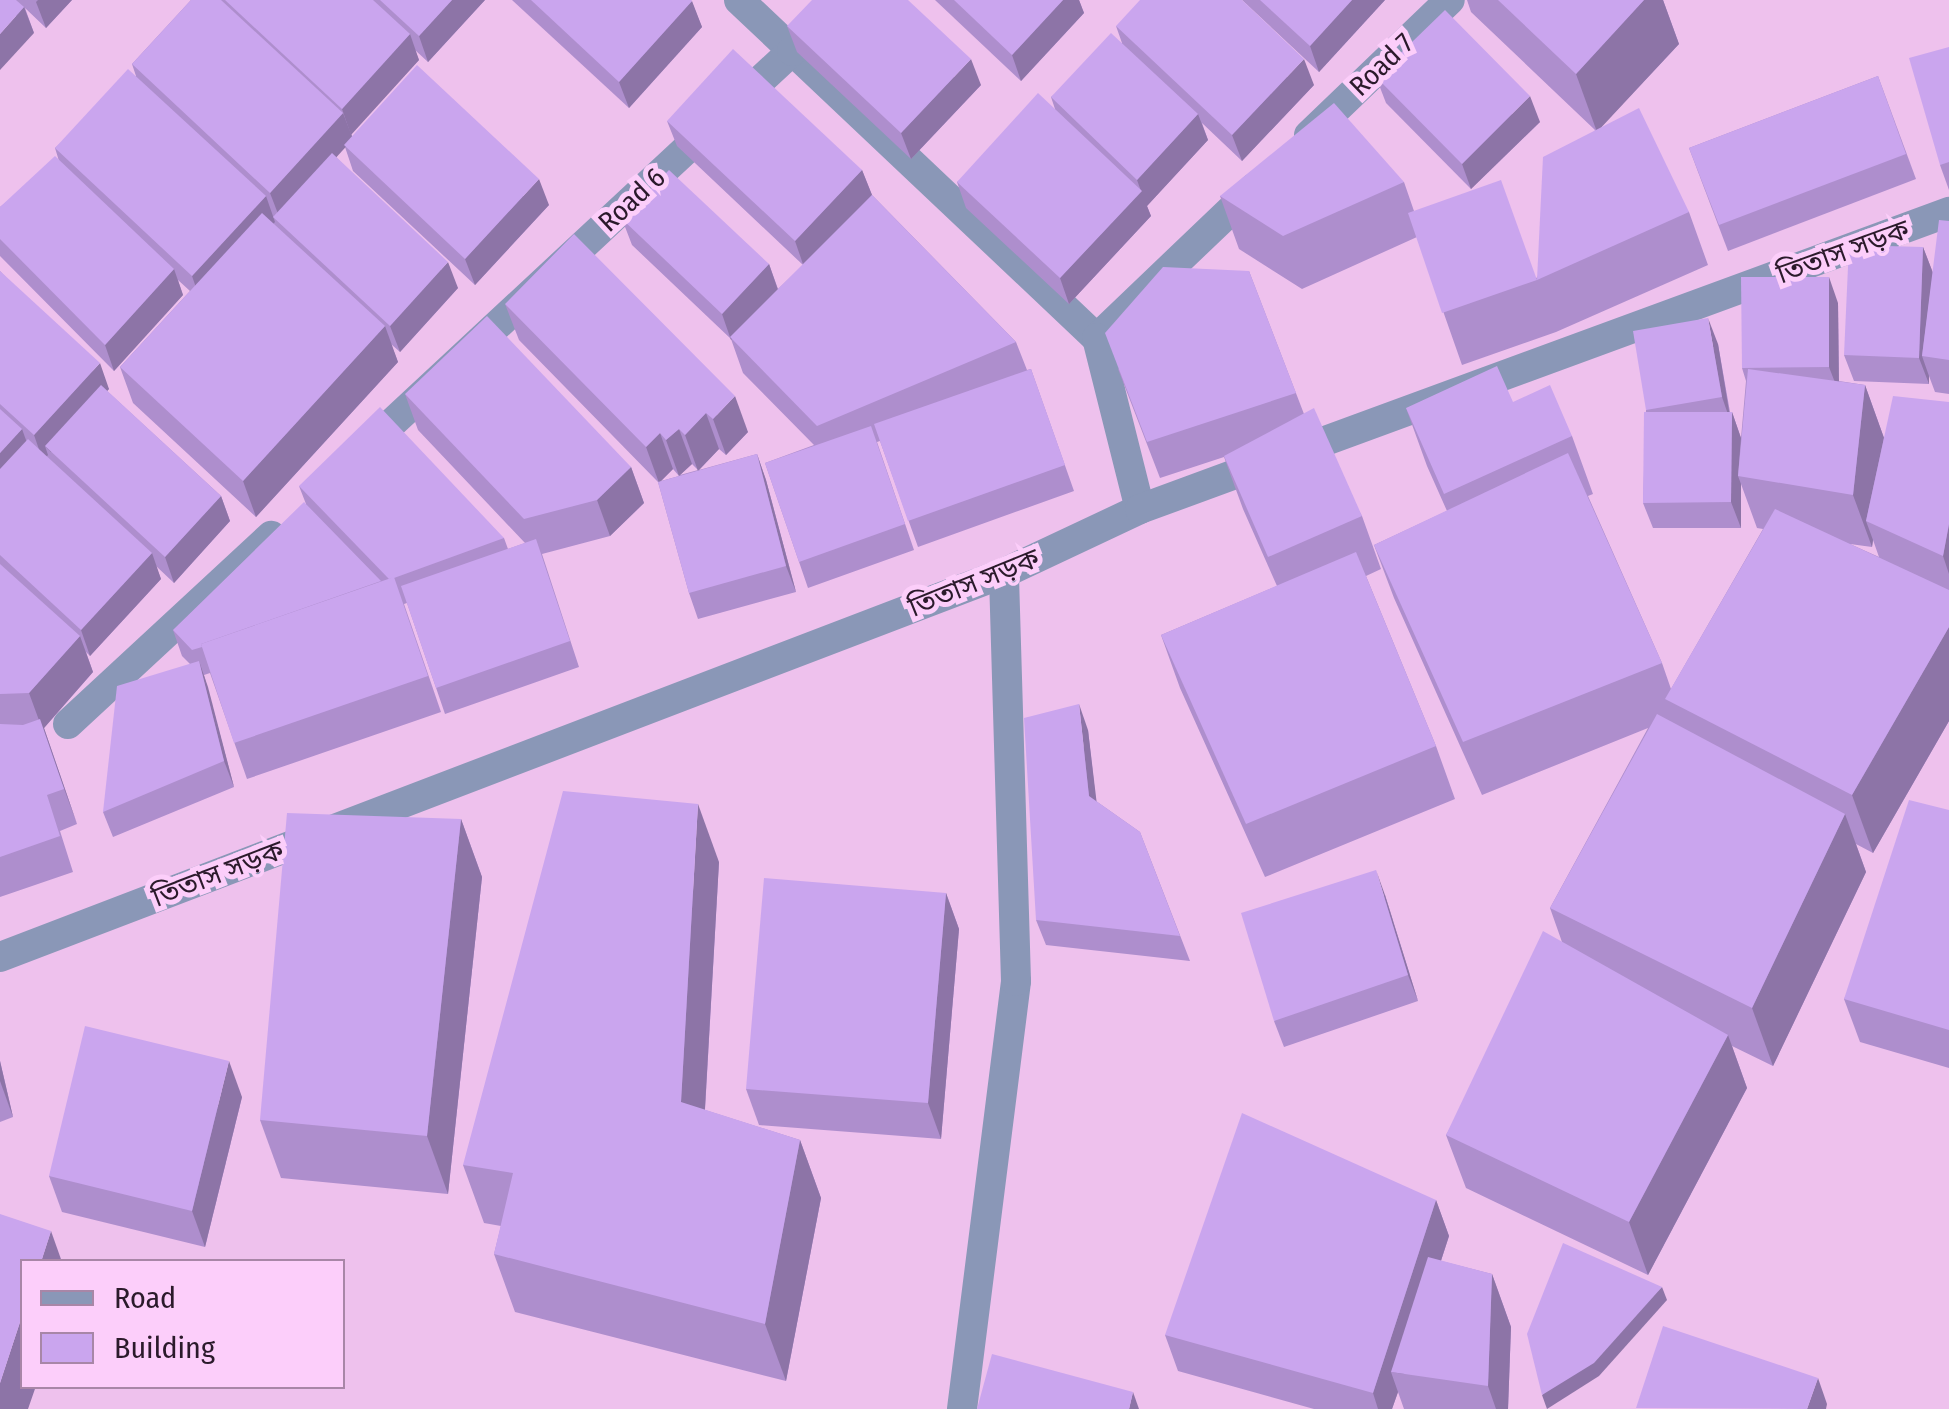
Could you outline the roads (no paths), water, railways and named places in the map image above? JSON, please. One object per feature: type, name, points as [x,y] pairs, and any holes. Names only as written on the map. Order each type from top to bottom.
[{"type":"street","points":[[739,0],[1098,338],[1140,509]]},
{"type":"street","name":"Road 6","points":[[343,469],[792,52],[841,0]]},
{"type":"street","name":"Road 7","points":[[1098,338],[1450,0]]},
{"type":"street","name":"তিতাস সড়ক","points":[[0,957],[1004,573],[1140,509],[1949,212]]},
{"type":"street","points":[[68,724],[300,509]]},
{"type":"street","points":[[962,1409],[1016,980],[1004,573]]}]
